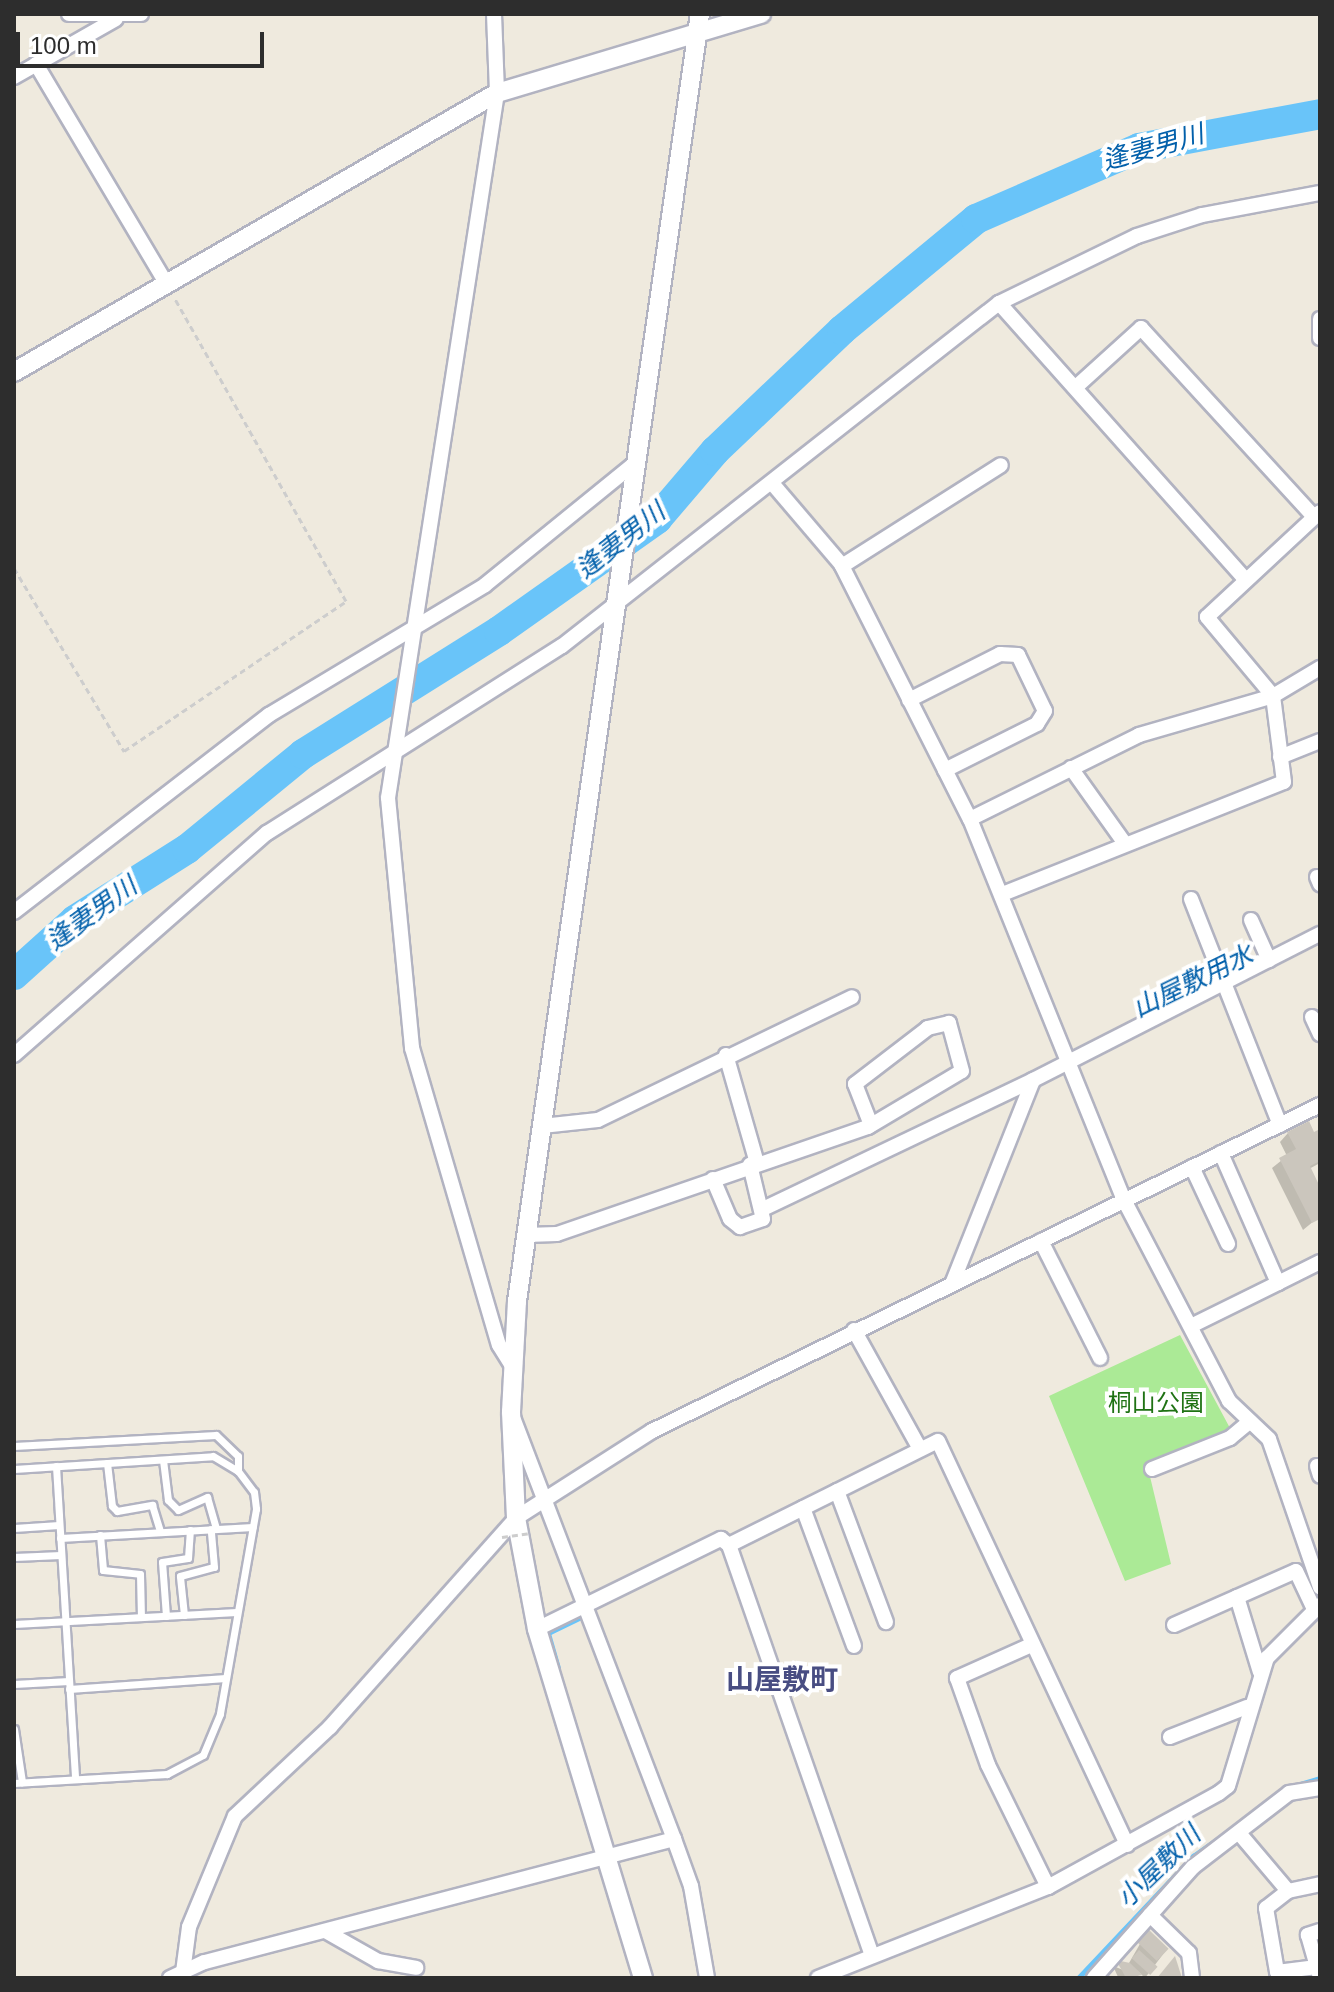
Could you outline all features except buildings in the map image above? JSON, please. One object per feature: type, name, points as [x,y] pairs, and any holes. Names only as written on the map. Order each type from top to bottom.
[{"type":"street","points":[[69,14],[116,19],[141,14]]},
{"type":"street","points":[[494,14],[497,93],[388,798],[412,1048],[499,1345],[512,1366]]},
{"type":"street","points":[[643,1978],[603,1857],[537,1629],[516,1518],[512,1366],[526,1235],[700,14]]},
{"type":"street","points":[[14,372],[497,93],[761,14]]},
{"type":"street","points":[[14,77],[116,19]]},
{"type":"street","points":[[36,64],[167,285]]},
{"type":"street","points":[[14,1055],[267,833],[396,742],[562,646],[616,596],[772,483],[999,303],[1137,236],[1202,215],[1320,193]]},
{"type":"street","points":[[999,303],[1246,580]]},
{"type":"street","points":[[1320,319],[1320,338]]},
{"type":"street","points":[[1005,893],[1123,841],[1284,782],[1273,696],[1207,617],[1317,515],[1141,328],[1076,387]]},
{"type":"street","points":[[842,566],[1001,465]]},
{"type":"street","points":[[14,912],[269,715],[485,585],[633,470]]},
{"type":"street","points":[[772,483],[842,566],[970,819],[1005,893],[1067,1060],[1124,1200],[1193,1325],[1229,1401],[1269,1439],[1320,1587]]},
{"type":"street","points":[[909,700],[1000,654],[1018,655],[1045,711],[1037,724],[945,770]]},
{"type":"street","points":[[970,819],[1139,735],[1273,696],[1320,668]]},
{"type":"street","points":[[1280,757],[1320,741]]},
{"type":"street","points":[[1071,768],[1123,841]]},
{"type":"street","points":[[1191,899],[1220,984],[1280,1125]]},
{"type":"street","points":[[1251,920],[1269,960]]},
{"type":"street","points":[[765,1208],[1033,1080],[1067,1060],[1320,934]]},
{"type":"street","points":[[542,1126],[598,1120],[726,1055],[852,997]]},
{"type":"street","points":[[1312,1017],[1320,1034]]},
{"type":"street","points":[[526,1235],[557,1234],[871,1125],[962,1071],[949,1023],[928,1028],[855,1084],[871,1125]]},
{"type":"street","points":[[713,1179],[740,1227],[763,1219],[765,1208],[726,1055]]},
{"type":"street","points":[[952,1284],[1033,1080]]},
{"type":"street","points":[[177,1975],[189,1927],[235,1816],[330,1727],[516,1518],[548,1501],[652,1431],[1320,1105]]},
{"type":"street","points":[[1221,1153],[1278,1283]]},
{"type":"street","points":[[1192,1167],[1228,1244]]},
{"type":"street","points":[[1041,1241],[1100,1358]]},
{"type":"street","points":[[1193,1325],[1320,1262]]},
{"type":"street","points":[[854,1330],[920,1449]]},
{"type":"street","points":[[511,1412],[548,1501],[691,1886],[707,1978]]},
{"type":"street","points":[[1152,1469],[1230,1438],[1250,1421]]},
{"type":"street","points":[[729,1545],[938,1441],[1029,1646],[1127,1845]]},
{"type":"street","points":[[837,1491],[886,1622]]},
{"type":"street","points":[[803,1508],[854,1646]]},
{"type":"street","points":[[537,1629],[721,1539],[729,1545],[872,1956]]},
{"type":"street","points":[[818,1978],[1048,1887],[1228,1786],[1247,1707],[1260,1672],[1317,1607],[1296,1571],[1174,1625]]},
{"type":"street","points":[[1237,1597],[1260,1672]]},
{"type":"street","points":[[1029,1646],[957,1678],[988,1765],[1048,1887]]},
{"type":"street","points":[[1170,1737],[1247,1707]]},
{"type":"street","points":[[1094,1978],[1193,1867],[1289,1793],[1320,1788]]},
{"type":"street","points":[[1239,1833],[1288,1891]]},
{"type":"street","points":[[177,1975],[674,1839]]},
{"type":"street","points":[[1320,1884],[1288,1891],[1266,1908],[1277,1972],[1318,1972],[1308,1935],[1320,1931]]},
{"type":"street","points":[[1150,1915],[1189,1953],[1192,1978]]},
{"type":"street","points":[[327,1932],[378,1961],[416,1968]]},
{"type":"lane","points":[[14,1446],[216,1435],[238,1456],[238,1471]]},
{"type":"lane","points":[[14,1469],[213,1456],[238,1471],[254,1492],[253,1527],[226,1678],[211,1742],[193,1763],[167,1774],[18,1782],[14,1729]]},
{"type":"lane","points":[[163,1460],[168,1500],[178,1510],[207,1497],[213,1529],[214,1567],[180,1576],[184,1615]]},
{"type":"lane","points":[[107,1463],[112,1506],[117,1511],[152,1505],[160,1532]]},
{"type":"lane","points":[[56,1466],[75,1778]]},
{"type":"lane","points":[[14,1528],[59,1525]]},
{"type":"lane","points":[[60,1538],[253,1527]]},
{"type":"lane","points":[[166,1616],[162,1562],[188,1558],[190,1530]]},
{"type":"lane","points":[[100,1535],[103,1570],[140,1574],[141,1617]]},
{"type":"lane","points":[[14,1557],[61,1555]]},
{"type":"lane","points":[[14,1624],[237,1612]]},
{"type":"lane","points":[[14,1684],[69,1685],[226,1678]]},
{"type":"path","points":[[14,568],[124,751],[346,601],[167,285]]},
{"type":"path","points":[[502,1537],[531,1533]]},
{"type":"green space","name":"桐山公園","points":[[1180,1335],[1231,1430],[1147,1464],[1171,1564],[1125,1581],[1049,1396]]},
{"type":"waterway","name":"逢妻男川","points":[[14,975],[75,920],[187,849],[303,754],[499,631],[657,519],[715,451],[842,330],[976,219],[1139,148],[1320,114]]},
{"type":"waterway","points":[[558,1668],[548,1633],[583,1616]]},
{"type":"waterway","name":"小屋敷川","points":[[1287,1788],[1320,1778]]},
{"type":"waterway","name":"小屋敷川","points":[[1078,1978],[1193,1856],[1225,1834]]},
{"type":"district","name":"山屋敷町","points":[[782,1680]]},
{"type":"water label","name":"山屋敷用水","points":[[1193,982]]}]
